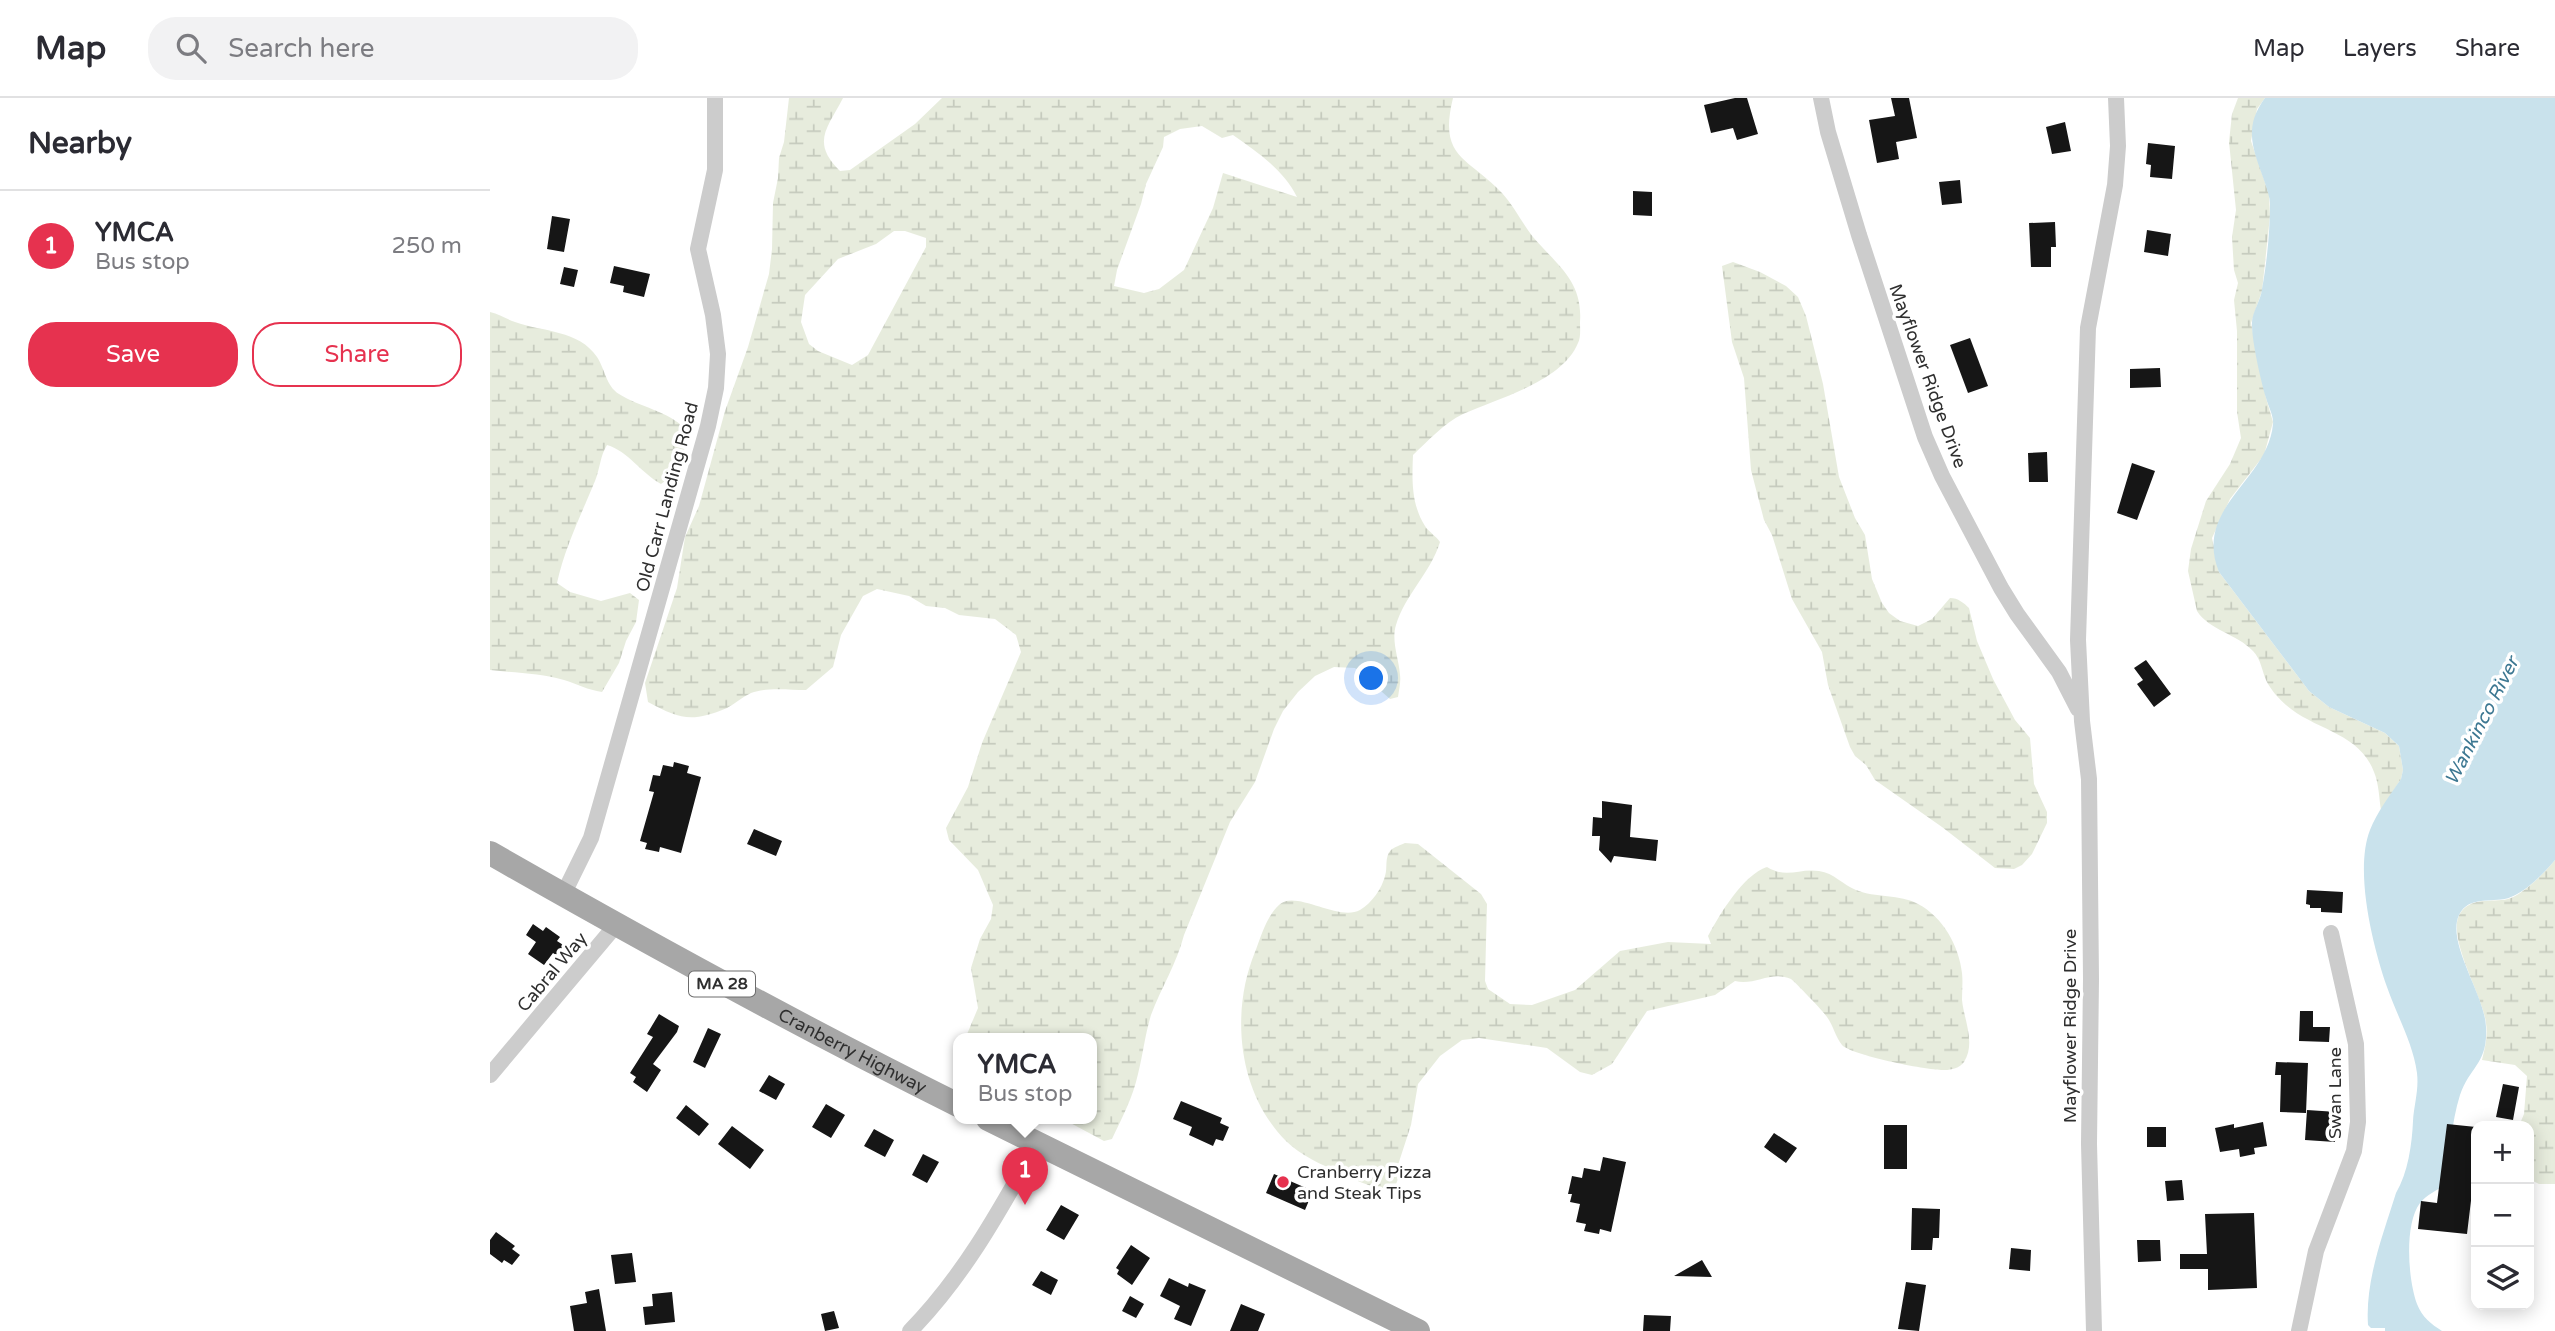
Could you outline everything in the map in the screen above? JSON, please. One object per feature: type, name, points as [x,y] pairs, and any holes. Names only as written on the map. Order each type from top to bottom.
[{"type":"main road","name":"Cranberry Highway","points":[[490,853],[808,1029],[953,1102]]},
{"type":"main road","points":[[998,1124],[1418,1331]]},
{"type":"street","name":"Old Carr Landing Road","points":[[563,895],[591,838],[716,388],[717,338],[698,249],[715,170],[715,98]]},
{"type":"street","name":"Mayflower Ridge Drive","points":[[1821,98],[1828,132],[1855,223],[1925,437],[1942,476],[2001,588],[2064,681],[2082,720]]},
{"type":"street","name":"Mayflower Ridge Drive","points":[[2094,1331],[2089,1144],[2089,779],[2082,720],[2078,640],[2088,328],[2115,185],[2119,146],[2116,98]]},
{"type":"street","name":"Cabral Way","points":[[490,1076],[616,925]]},
{"type":"street","name":"Swan Lane","points":[[2299,1331],[2316,1251],[2354,1151],[2358,1122],[2356,1044],[2331,933]]},
{"type":"street","points":[[910,1331],[938,1301],[965,1265],[1037,1143]]},
{"type":"green space","points":[[789,98],[843,98],[827,127],[824,143],[831,161],[840,171],[850,170],[915,124],[942,98],[1453,98],[1449,118],[1450,134],[1459,155],[1506,198],[1533,237],[1567,275],[1577,295],[1580,333],[1579,341],[1570,357],[1528,387],[1449,422],[1413,455],[1417,509],[1425,526],[1440,542],[1396,625],[1395,644],[1400,678],[1398,697],[1390,699],[1355,668],[1334,667],[1315,676],[1283,711],[1255,782],[1230,822],[1155,1005],[1133,1091],[1112,1139],[1104,1141],[1072,1124],[1097,1124],[1097,1033],[968,1033],[978,1008],[971,968],[980,939],[991,919],[993,905],[978,870],[949,840],[946,828],[968,787],[982,743],[1021,652],[1016,635],[995,619],[959,615],[945,608],[926,606],[909,596],[877,589],[863,596],[841,635],[833,667],[806,690],[757,691],[727,708],[695,717],[678,715],[648,702],[645,683],[677,588],[685,537],[699,506],[725,411],[748,347],[769,274],[773,203],[784,142]],"holes":[[[1202,126],[1222,138],[1233,135],[1269,162],[1297,197],[1223,173],[1213,208],[1184,270],[1159,289],[1144,293],[1114,286],[1117,270],[1146,184],[1163,147],[1164,137],[1180,129]],[[894,231],[905,231],[926,238],[926,247],[868,355],[852,365],[818,351],[809,344],[801,322],[805,295],[838,259],[876,244]]]},
{"type":"green space","points":[[2238,98],[2265,98],[2257,109],[2251,141],[2269,194],[2270,216],[2262,291],[2251,323],[2273,422],[2264,455],[2230,499],[2212,538],[2219,572],[2309,691],[2329,707],[2385,733],[2399,746],[2403,770],[2401,779],[2381,810],[2376,777],[2367,759],[2347,740],[2298,714],[2280,700],[2268,683],[2256,654],[2239,640],[2209,623],[2197,611],[2188,571],[2191,549],[2206,501],[2230,464],[2241,438],[2237,412],[2237,331],[2234,300],[2238,283],[2234,270],[2232,237],[2236,210],[2229,142],[2232,114]]},
{"type":"green space","points":[[1733,262],[1786,286],[1798,297],[1806,316],[1823,384],[1839,477],[1855,518],[1865,535],[1872,579],[1882,603],[1889,613],[1900,621],[1918,626],[1932,619],[1950,598],[1967,606],[1977,641],[1993,679],[2015,720],[2030,738],[2034,784],[2047,812],[2047,823],[2032,854],[2014,869],[1995,868],[1875,780],[1850,747],[1828,685],[1822,652],[1792,599],[1772,535],[1764,520],[1751,470],[1744,378],[1732,342],[1722,266]]},
{"type":"green space","points":[[490,312],[581,342],[597,357],[615,391],[662,413],[685,429],[685,445],[678,467],[661,484],[621,452],[607,445],[564,557],[557,583],[570,592],[601,601],[630,593],[639,600],[636,622],[619,663],[602,692],[555,678],[490,670]]},
{"type":"green space","points":[[1405,843],[1418,844],[1481,894],[1487,904],[1485,981],[1488,989],[1510,1004],[1532,1005],[1575,990],[1620,951],[1668,942],[1711,944],[1708,936],[1733,896],[1749,878],[1767,867],[1787,873],[1812,870],[1824,872],[1863,892],[1911,901],[1935,916],[1948,933],[1957,953],[1962,973],[1962,1000],[1969,1039],[1967,1055],[1960,1066],[1945,1070],[1874,1058],[1842,1045],[1825,1014],[1791,979],[1777,976],[1749,982],[1735,981],[1715,995],[1647,1011],[1612,1064],[1592,1075],[1580,1072],[1547,1048],[1479,1038],[1462,1040],[1440,1056],[1418,1084],[1411,1125],[1398,1165],[1399,1176],[1395,1187],[1375,1187],[1360,1182],[1298,1151],[1270,1122],[1257,1100],[1243,1051],[1243,1001],[1247,976],[1262,934],[1279,905],[1286,901],[1295,901],[1340,912],[1360,910],[1382,885],[1389,853]]},
{"type":"green space","points":[[2555,860],[2555,1184],[2534,1182],[2534,1121],[2521,1121],[2527,1076],[2515,1065],[2482,1060],[2486,1023],[2457,935],[2457,922],[2466,907],[2472,903],[2511,898],[2535,881]]},
{"type":"water","name":"Wankinco River","points":[[2265,98],[2555,98],[2555,860],[2535,881],[2517,894],[2505,899],[2476,902],[2463,908],[2456,927],[2462,954],[2484,1014],[2486,1039],[2481,1057],[2460,1095],[2446,1184],[2420,1203],[2415,1212],[2409,1252],[2411,1281],[2417,1304],[2427,1320],[2442,1331],[2385,1331],[2385,1328],[2371,1328],[2368,1325],[2372,1275],[2406,1167],[2417,1085],[2412,1051],[2376,951],[2365,887],[2364,866],[2370,830],[2401,779],[2403,770],[2399,746],[2385,733],[2329,707],[2309,691],[2219,572],[2214,549],[2216,529],[2223,512],[2259,462],[2268,444],[2273,424],[2257,362],[2252,325],[2261,294],[2269,225],[2270,199],[2252,140],[2254,120]]},
{"type":"building","points":[[1747,98],[1758,134],[1737,140],[1733,128],[1711,133],[1704,105]]},
{"type":"building","points":[[1891,98],[1909,98],[1917,138],[1896,142],[1899,159],[1877,163],[1869,120],[1895,116]]},
{"type":"building","points":[[2065,122],[2071,151],[2052,154],[2046,127]]},
{"type":"building","points":[[2148,143],[2175,146],[2172,179],[2150,177],[2151,165],[2146,164]]},
{"type":"building","points":[[1960,180],[1962,203],[1942,205],[1939,182]]},
{"type":"building","points":[[1633,191],[1652,192],[1652,216],[1633,215]]},
{"type":"building","points":[[552,216],[570,219],[564,252],[547,249]]},
{"type":"building","points":[[2055,222],[2056,247],[2051,247],[2051,267],[2031,267],[2029,223]]},
{"type":"building","points":[[2147,230],[2171,234],[2168,256],[2144,252]]},
{"type":"building","points":[[614,266],[650,274],[644,297],[623,292],[624,286],[610,283]]},
{"type":"building","points":[[564,267],[578,270],[574,287],[560,284]]},
{"type":"building","points":[[1970,338],[1988,386],[1968,393],[1950,345]]},
{"type":"building","points":[[2160,368],[2161,387],[2130,388],[2130,369]]},
{"type":"building","points":[[2047,452],[2048,482],[2029,482],[2028,453]]},
{"type":"building","points":[[2132,463],[2155,471],[2137,520],[2117,513]]},
{"type":"building","points":[[2146,660],[2171,694],[2154,707],[2137,684],[2143,680],[2134,668]]},
{"type":"building","points":[[674,762],[689,766],[687,773],[701,777],[681,853],[660,847],[659,852],[645,849],[647,843],[640,841],[654,792],[649,791],[653,775],[660,776],[663,765],[673,767]]},
{"type":"building","points":[[1602,801],[1632,805],[1630,837],[1658,840],[1656,861],[1614,856],[1611,863],[1599,850],[1600,836],[1592,836],[1593,817],[1602,818]]},
{"type":"building","points":[[754,829],[782,841],[776,856],[747,844]]},
{"type":"building","points":[[2307,890],[2343,892],[2342,913],[2321,912],[2321,908],[2310,908],[2310,905],[2306,904]]},
{"type":"building","points":[[533,924],[543,931],[546,927],[560,937],[557,941],[571,950],[564,960],[553,953],[544,965],[528,954],[536,942],[526,935]]},
{"type":"building","points":[[2300,1011],[2313,1011],[2313,1027],[2330,1027],[2329,1042],[2299,1041]]},
{"type":"building","points":[[659,1014],[679,1026],[653,1064],[661,1070],[647,1092],[633,1082],[636,1077],[630,1073],[653,1037],[647,1034]]},
{"type":"building","points":[[708,1028],[721,1034],[705,1068],[693,1062]]},
{"type":"building","points":[[2276,1062],[2308,1063],[2306,1113],[2280,1112],[2281,1075],[2275,1075]]},
{"type":"building","points":[[769,1075],[785,1084],[776,1100],[759,1091]]},
{"type":"building","points":[[2503,1084],[2519,1087],[2513,1120],[2496,1117]]},
{"type":"building","points":[[1181,1101],[1222,1118],[1220,1123],[1229,1127],[1223,1141],[1216,1139],[1213,1146],[1189,1135],[1192,1127],[1173,1119]]},
{"type":"building","points":[[826,1104],[845,1115],[831,1138],[812,1127]]},
{"type":"building","points":[[686,1105],[709,1124],[699,1136],[676,1118]]},
{"type":"building","points":[[2307,1110],[2337,1112],[2335,1142],[2305,1140]]},
{"type":"building","points":[[2263,1122],[2267,1146],[2254,1148],[2255,1154],[2240,1157],[2239,1149],[2220,1152],[2215,1128],[2234,1124],[2234,1128]]},
{"type":"building","points":[[2447,1124],[2471,1126],[2471,1201],[2467,1234],[2418,1229],[2421,1201],[2437,1203]]},
{"type":"building","points":[[1884,1125],[1907,1125],[1907,1169],[1884,1169]]},
{"type":"building","points":[[732,1126],[764,1150],[750,1169],[718,1144]]},
{"type":"building","points":[[2147,1127],[2166,1127],[2166,1147],[2147,1147]]},
{"type":"building","points":[[874,1129],[894,1140],[885,1157],[864,1146]]},
{"type":"building","points":[[1774,1133],[1797,1148],[1786,1163],[1764,1147]]},
{"type":"building","points":[[923,1154],[939,1162],[927,1183],[912,1175]]},
{"type":"building","points":[[1603,1157],[1626,1162],[1611,1232],[1600,1229],[1599,1234],[1584,1231],[1586,1224],[1576,1222],[1580,1204],[1570,1202],[1572,1194],[1568,1194],[1572,1176],[1582,1178],[1584,1168],[1600,1171]]},
{"type":"building","points":[[1274,1174],[1313,1191],[1305,1210],[1266,1193]]},
{"type":"building","points":[[2182,1180],[2184,1200],[2167,1201],[2165,1181]]},
{"type":"building","points":[[1061,1205],[1079,1215],[1064,1240],[1046,1230]]},
{"type":"building","points":[[1912,1208],[1940,1209],[1939,1238],[1933,1238],[1932,1250],[1911,1250]]},
{"type":"building","points":[[2254,1213],[2257,1288],[2208,1290],[2208,1269],[2180,1269],[2180,1254],[2207,1254],[2205,1214]]},
{"type":"building","points":[[496,1232],[515,1246],[512,1249],[520,1255],[512,1265],[504,1260],[502,1263],[490,1254],[490,1240]]},
{"type":"building","points":[[2137,1240],[2160,1240],[2161,1261],[2138,1262]]},
{"type":"building","points":[[1131,1245],[1150,1258],[1132,1285],[1117,1274],[1119,1270],[1116,1268]]},
{"type":"building","points":[[2011,1248],[2031,1250],[2030,1271],[2009,1269]]},
{"type":"building","points":[[632,1253],[636,1282],[615,1284],[611,1255]]},
{"type":"building","points":[[1702,1260],[1712,1277],[1674,1276]]},
{"type":"building","points":[[1041,1271],[1058,1280],[1051,1295],[1032,1285]]},
{"type":"building","points":[[1169,1278],[1188,1287],[1189,1283],[1206,1290],[1191,1326],[1174,1319],[1180,1306],[1160,1296]]},
{"type":"building","points":[[1906,1282],[1926,1285],[1919,1331],[1898,1329]]},
{"type":"building","points":[[599,1289],[606,1331],[574,1331],[570,1306],[587,1303],[585,1292]]},
{"type":"building","points":[[672,1292],[675,1322],[645,1325],[643,1307],[653,1306],[652,1294]]},
{"type":"building","points":[[1130,1296],[1144,1304],[1136,1318],[1122,1311]]},
{"type":"building","points":[[1241,1304],[1265,1314],[1258,1331],[1230,1331]]},
{"type":"building","points":[[834,1311],[839,1328],[825,1331],[821,1314]]},
{"type":"building","points":[[1644,1315],[1671,1316],[1670,1331],[1643,1331]]},
{"type":"place","name":"Cranberry Pizza and Steak Tips","points":[[1283,1182]]},
{"type":"place","name":"YMCA","points":[[1025,1205]]}]
